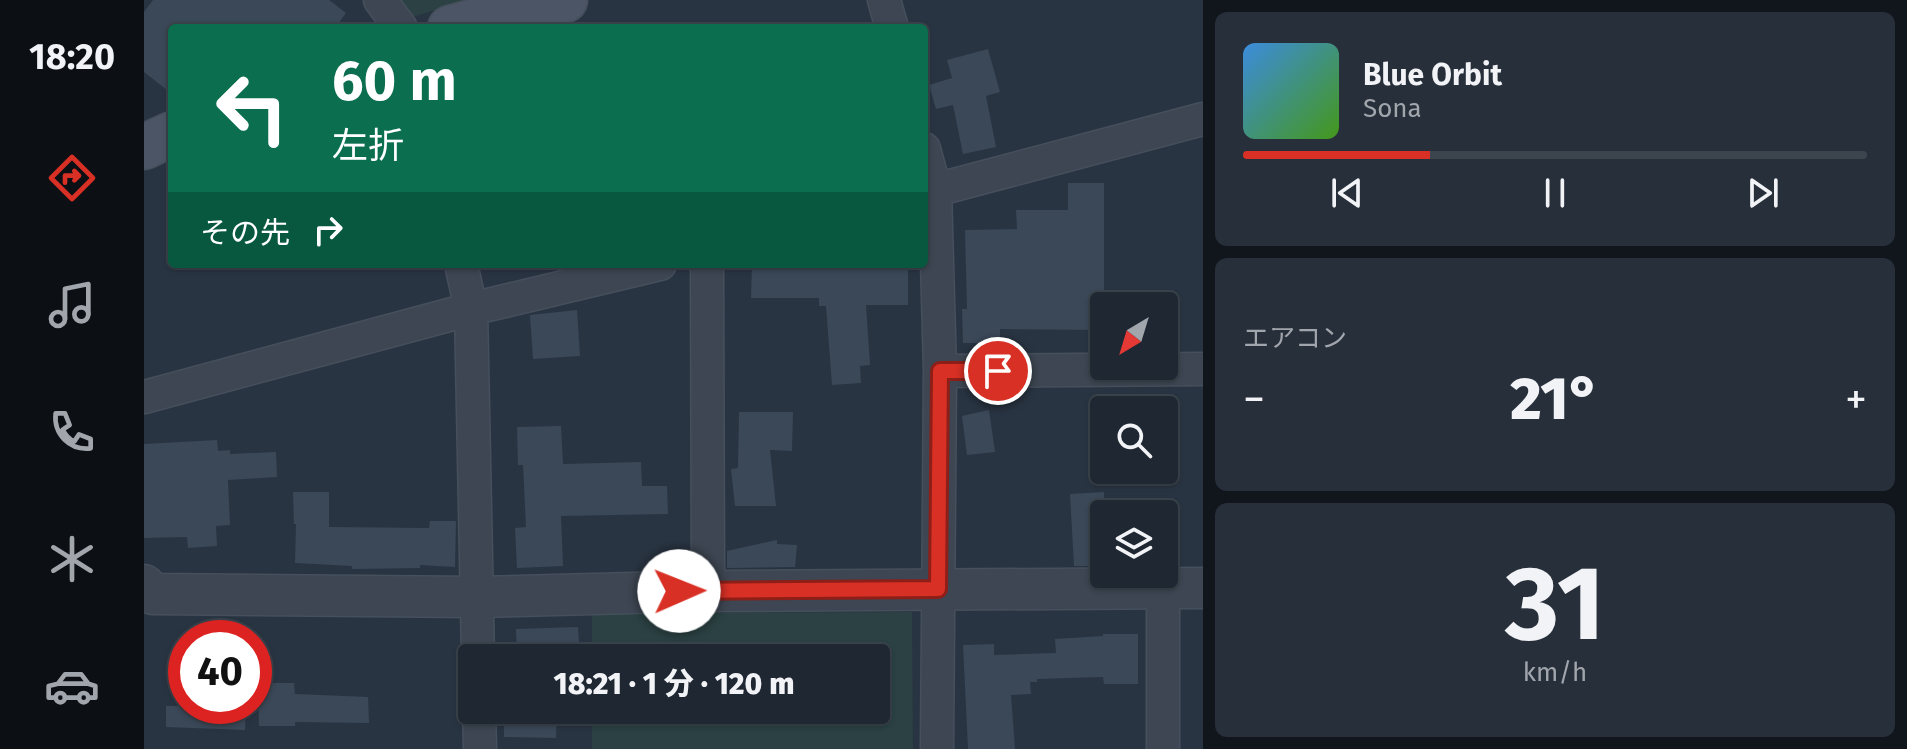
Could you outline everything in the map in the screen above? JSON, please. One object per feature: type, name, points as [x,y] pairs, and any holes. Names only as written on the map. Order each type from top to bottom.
[{"type":"main road","points":[[465,24],[565,0]]},
{"type":"main road","points":[[144,147],[168,136]]},
{"type":"street","points":[[380,0],[398,24]]},
{"type":"street","points":[[884,0],[891,24]]},
{"type":"street","points":[[937,749],[940,371],[929,192],[1203,119]]},
{"type":"street","points":[[462,268],[471,309],[478,644]]},
{"type":"street","points":[[144,397],[471,309],[643,268]]},
{"type":"street","points":[[707,268],[708,591]]},
{"type":"street","points":[[940,371],[1203,369]]},
{"type":"street","points":[[147,592],[477,597],[708,591],[1203,588]]},
{"type":"street","points":[[1163,589],[1163,749]]},
{"type":"street","points":[[479,724],[480,749]]},
{"type":"green space","points":[[391,0],[470,0],[412,17]]},
{"type":"green space","points":[[912,612],[913,749],[592,749],[592,724],[890,724],[890,644],[592,644],[592,613]]},
{"type":"building","points":[[153,0],[329,0],[346,13],[338,24],[168,24],[168,91],[144,72],[144,12]]},
{"type":"building","points":[[988,49],[1000,92],[986,96],[996,147],[963,154],[953,105],[936,109],[929,85],[952,78],[947,60]]},
{"type":"building","points":[[1068,183],[1104,183],[1104,292],[1090,292],[1090,330],[1000,329],[1000,343],[963,343],[962,309],[967,309],[965,230],[1017,229],[1016,210],[1068,210]]},
{"type":"building","points":[[752,268],[908,268],[908,305],[866,305],[870,365],[860,366],[861,383],[832,385],[826,306],[819,306],[819,298],[751,298]]},
{"type":"building","points":[[577,310],[580,356],[533,359],[530,315]]},
{"type":"building","points":[[989,410],[995,452],[967,455],[962,416]]},
{"type":"building","points":[[739,412],[793,412],[792,451],[770,450],[776,506],[735,506],[731,469],[738,468]]},
{"type":"building","points":[[561,426],[563,464],[641,462],[642,486],[667,486],[668,514],[561,516],[563,566],[517,568],[515,528],[526,527],[523,465],[518,465],[517,427]]},
{"type":"building","points":[[217,440],[218,451],[230,450],[230,454],[276,452],[277,477],[228,480],[230,525],[216,526],[217,546],[188,548],[187,537],[144,538],[144,444]]},
{"type":"building","points":[[293,492],[329,492],[329,527],[429,528],[430,521],[456,521],[455,567],[420,565],[420,568],[352,569],[352,566],[295,563]]},
{"type":"building","points":[[1104,492],[1104,500],[1090,500],[1090,566],[1074,566],[1070,494]]},
{"type":"building","points":[[777,540],[777,544],[797,545],[795,567],[727,568],[727,551]]},
{"type":"building","points":[[578,627],[579,644],[517,644],[516,629]]},
{"type":"building","points":[[1138,634],[1138,684],[1104,684],[1103,677],[1037,679],[1037,682],[1030,682],[1031,694],[1011,695],[1015,749],[968,749],[963,645],[994,644],[994,655],[1056,653],[1055,639]]},
{"type":"building","points":[[272,683],[294,683],[295,694],[368,697],[369,723],[295,722],[295,726],[259,726],[272,724]]},
{"type":"building","points":[[166,706],[168,724],[245,724],[245,730],[166,727]]},
{"type":"building","points":[[504,724],[556,724],[556,738],[504,737]]},
{"type":"route","points":[[679,591],[938,589],[940,371],[998,371]]}]
